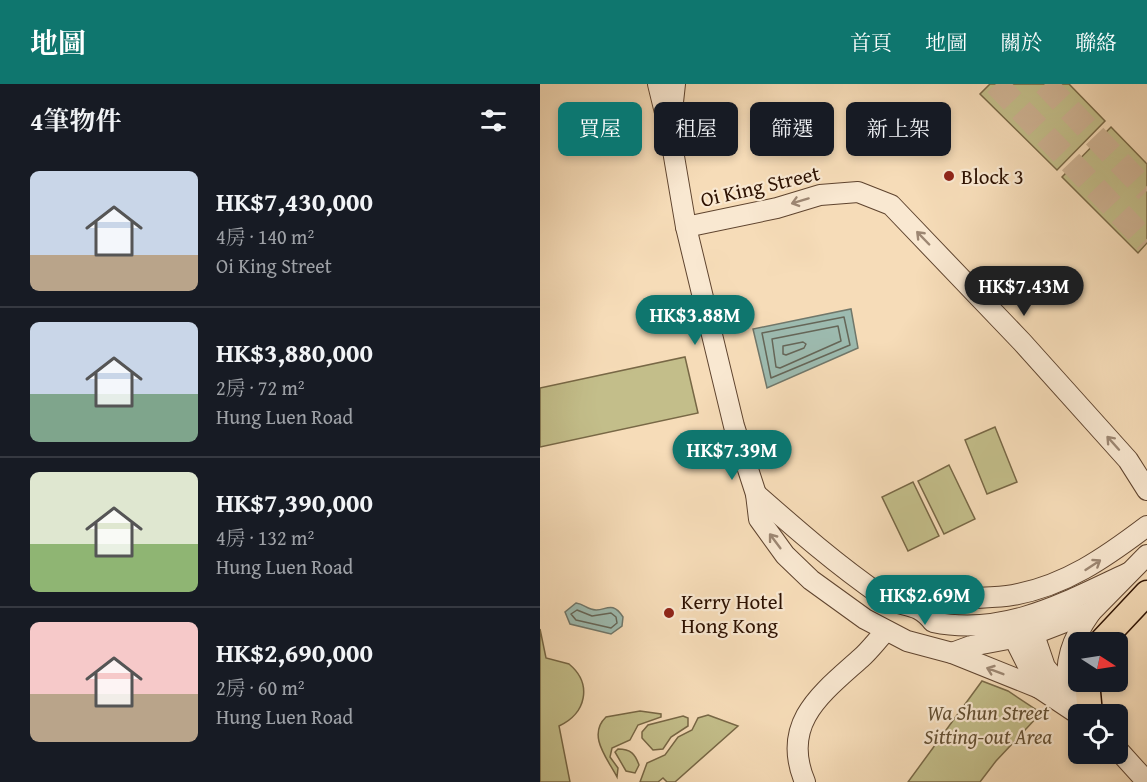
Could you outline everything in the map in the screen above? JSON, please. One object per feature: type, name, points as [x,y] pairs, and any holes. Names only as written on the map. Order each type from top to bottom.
[{"type":"main road","points":[[1110,632],[1147,593]]},
{"type":"street","points":[[658,84],[662,102]]},
{"type":"street","points":[[673,102],[675,84]]},
{"type":"street","points":[[674,156],[686,227],[734,426],[756,494],[759,519],[785,555],[833,598],[886,631],[907,641],[952,653],[1039,688],[1068,707]]},
{"type":"street","name":"Oi King Street","points":[[686,227],[777,208],[820,195],[858,192],[891,205],[1022,342],[1137,469],[1147,490]]},
{"type":"street","points":[[756,494],[845,570],[889,601],[923,609],[933,622],[1023,627],[1138,564]]},
{"type":"street","points":[[923,609],[936,601],[988,599],[1040,589],[1082,572],[1147,526]]},
{"type":"street","points":[[1078,632],[1091,612],[1138,564]]},
{"type":"street","points":[[1039,688],[1023,627],[1030,598],[1040,589]]},
{"type":"street","points":[[805,782],[798,754],[799,735],[809,710],[826,688],[863,656],[886,631],[889,601]]},
{"type":"street","points":[[952,653],[1023,627],[1091,612]]},
{"type":"street","points":[[1023,627],[1045,667],[1068,682]]},
{"type":"street","points":[[1128,761],[1147,782]]},
{"type":"green space","points":[[990,84],[1069,84],[1105,121],[1057,170],[980,94]]},
{"type":"green space","points":[[1111,127],[1147,164],[1147,243],[1138,253],[1062,177]]},
{"type":"green space","points":[[685,357],[698,413],[540,447],[540,388]]},
{"type":"green space","points":[[995,427],[1017,482],[987,494],[965,440]]},
{"type":"green space","points":[[949,465],[975,519],[944,534],[918,481]]},
{"type":"green space","points":[[913,482],[939,536],[908,551],[882,497]]},
{"type":"green space","points":[[540,629],[546,658],[569,664],[577,672],[584,689],[583,698],[575,714],[559,726],[570,782],[540,782]]},
{"type":"green space","name":"Wa Shun Street Sitting-out Area","points":[[982,681],[1008,691],[1041,713],[996,761],[980,782],[908,782]]},
{"type":"green space","points":[[640,711],[661,714],[661,717],[638,725],[630,740],[612,748],[610,757],[618,768],[617,777],[601,747],[598,731],[606,717]]},
{"type":"green space","points":[[708,715],[738,726],[675,782],[667,782],[663,778],[658,782],[640,782],[647,763],[665,755],[678,737],[692,730],[698,718]]},
{"type":"green space","points":[[683,716],[688,718],[688,726],[671,737],[663,749],[653,750],[642,738],[642,732],[648,725]]},
{"type":"green space","points":[[618,749],[629,751],[634,755],[639,765],[635,773],[626,771],[615,752]]},
{"type":"water","points":[[851,309],[858,348],[767,388],[753,329]]},
{"type":"water","points":[[576,603],[596,610],[615,608],[623,617],[622,626],[611,634],[570,624],[565,612]]},
{"type":"tunnel","points":[[996,84],[1147,242]]},
{"type":"tunnel","points":[[1045,84],[1147,191]]},
{"type":"place","name":"Block 3","points":[[949,176]]},
{"type":"place","name":"Kerry Hotel Hong Kong","points":[[669,613]]}]
